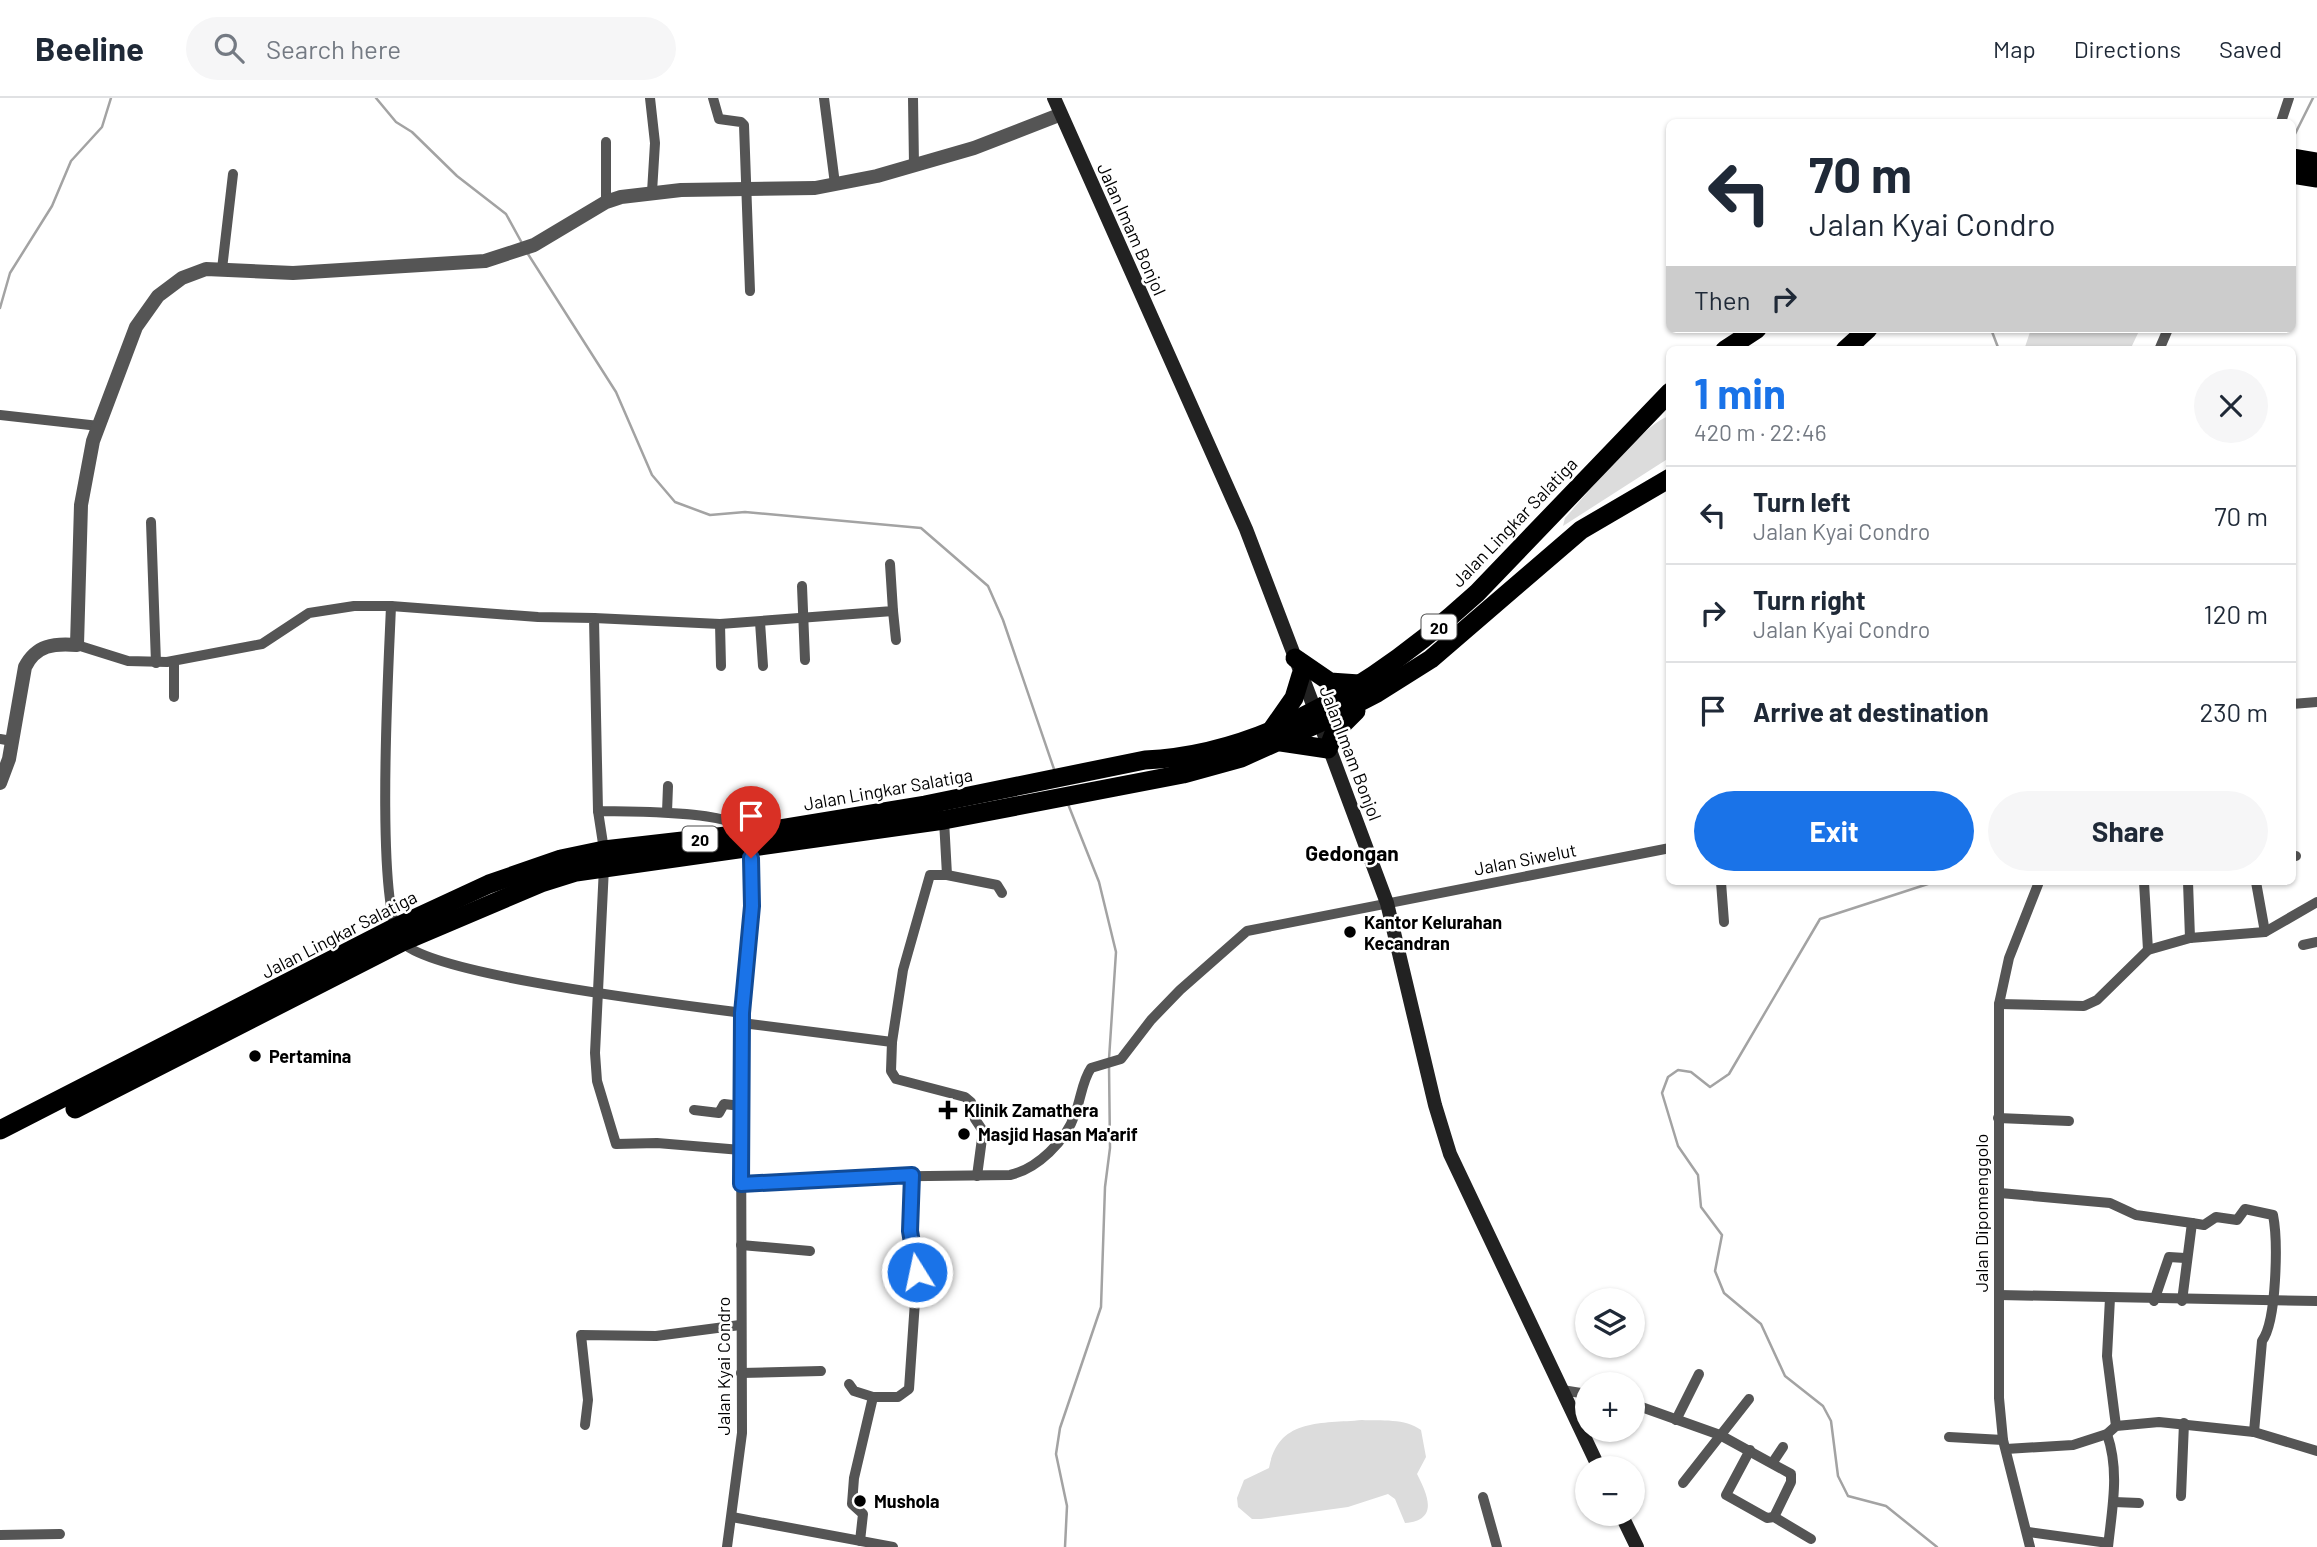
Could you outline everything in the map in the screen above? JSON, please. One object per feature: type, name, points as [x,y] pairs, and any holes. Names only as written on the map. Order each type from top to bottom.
[{"type":"highway","points":[[2299,161],[2317,179]]},
{"type":"highway","points":[[2296,182],[2317,179]]},
{"type":"highway","points":[[1731,346],[1751,333]]},
{"type":"highway","points":[[1849,346],[1864,333]]},
{"type":"highway","name":"Jalan Lingkar Salatiga","points":[[1368,688],[1476,593],[1665,400]]},
{"type":"highway","name":"Jalan Lingkar Salatiga","points":[[749,841],[1145,760],[1188,756],[1273,735],[1317,717],[1368,688],[1431,659],[1581,530],[1666,480]]},
{"type":"highway","points":[[1298,667],[1330,682],[1368,688],[1343,722],[1328,749],[1273,735],[1294,698],[1298,667]]},
{"type":"highway","name":"Jalan Lingkar Salatiga","points":[[0,1130],[398,935],[604,859],[944,820],[1022,806],[1241,758],[1273,735]]},
{"type":"highway","name":"Jalan Lingkar Salatiga","points":[[0,1142],[53,1120],[398,935]]},
{"type":"main road","name":"Jalan Imam Bonjol","points":[[1054,98],[1059,116],[1246,529],[1387,903],[1435,1105],[1450,1154],[1593,1456]]},
{"type":"main road","points":[[1627,1526],[1637,1547]]},
{"type":"street","points":[[650,98],[655,143],[652,192]]},
{"type":"street","points":[[713,98],[719,119],[744,124],[749,190],[750,291]]},
{"type":"street","points":[[824,98],[835,184]]},
{"type":"street","points":[[913,98],[914,165]]},
{"type":"street","points":[[2282,119],[2289,98]]},
{"type":"street","points":[[77,645],[81,505],[89,458],[127,346],[153,303],[182,278],[206,269],[272,273],[361,271],[437,267],[503,257],[534,245],[606,202],[652,192],[791,191],[835,184],[974,148],[1059,116]]},
{"type":"street","points":[[606,142],[606,202]]},
{"type":"street","points":[[222,269],[233,174]]},
{"type":"street","points":[[0,415],[99,426]]},
{"type":"street","points":[[151,522],[156,663]]},
{"type":"street","points":[[890,564],[896,640]]},
{"type":"street","points":[[802,586],[806,660]]},
{"type":"street","points":[[0,782],[6,740],[25,667],[31,657],[52,645],[77,645],[105,656],[156,663],[174,661],[262,645],[309,613],[354,606],[720,624],[803,620],[893,611]]},
{"type":"street","points":[[391,606],[386,745],[387,858],[390,915],[398,935],[429,957],[551,986],[892,1042]]},
{"type":"street","points":[[594,618],[598,811],[604,859],[597,992],[597,1081],[616,1144],[657,1143],[741,1150]]},
{"type":"street","points":[[760,622],[763,666]]},
{"type":"street","points":[[720,624],[720,666]]},
{"type":"street","points":[[174,661],[174,697]]},
{"type":"street","points":[[2296,704],[2317,702]]},
{"type":"street","points":[[667,813],[668,786]]},
{"type":"street","points":[[598,811],[667,813],[740,824],[749,841]]},
{"type":"street","points":[[944,820],[947,875]]},
{"type":"street","name":"Jalan Kyai Condro","points":[[727,1547],[742,1433],[742,1018],[752,906],[749,841]]},
{"type":"street","name":"Jalan Siwelut","points":[[1387,903],[1666,849]]},
{"type":"street","points":[[977,1176],[984,1136],[975,1119],[971,1102],[965,1097],[896,1079],[891,1071],[892,1042],[903,970],[929,877],[934,874],[947,875],[998,885],[1002,892]]},
{"type":"street","points":[[1721,885],[1724,922]]},
{"type":"street","name":"Jalan Dipomenggolo","points":[[2030,1547],[2005,1445],[1999,1398],[1999,1004],[2009,958],[2038,885]]},
{"type":"street","points":[[2144,885],[2148,950]]},
{"type":"street","points":[[2188,885],[2190,938]]},
{"type":"street","points":[[2257,885],[2265,932]]},
{"type":"street","points":[[1999,1004],[2091,1004],[2148,950],[2190,938],[2265,932],[2317,902]]},
{"type":"street","points":[[741,1184],[912,1175],[1010,1175],[1033,1167],[1057,1144],[1075,1117],[1089,1070],[1121,1059],[1151,1020],[1180,990],[1247,931],[1387,903]]},
{"type":"street","points":[[2303,945],[2317,942]]},
{"type":"street","points":[[694,1110],[719,1114],[724,1104],[741,1106]]},
{"type":"street","points":[[1998,1118],[2069,1121]]},
{"type":"street","points":[[849,1384],[855,1391],[873,1397],[898,1397],[909,1389],[917,1272],[910,1231],[912,1175]]},
{"type":"street","points":[[2000,1193],[2110,1203],[2136,1215],[2204,1224],[2216,1217],[2237,1220],[2245,1209],[2273,1215],[2273,1301],[2267,1334],[2262,1341],[2253,1432]]},
{"type":"street","points":[[2182,1301],[2185,1258],[2192,1223]]},
{"type":"street","points":[[741,1245],[810,1251]]},
{"type":"street","points":[[2154,1301],[2169,1257],[2185,1258]]},
{"type":"street","points":[[1999,1296],[2154,1301],[2317,1301]]},
{"type":"street","points":[[2028,1532],[2108,1545],[2114,1502],[2114,1457],[2107,1356],[2110,1298]]},
{"type":"street","points":[[585,1425],[588,1400],[581,1335],[656,1336],[740,1325]]},
{"type":"street","points":[[741,1373],[821,1371]]},
{"type":"street","points":[[1676,1419],[1699,1374]]},
{"type":"street","points":[[1562,1390],[1575,1392]]},
{"type":"street","points":[[860,1541],[863,1514],[852,1504],[854,1478],[873,1397]]},
{"type":"street","points":[[1683,1483],[1749,1399]]},
{"type":"street","points":[[1645,1408],[1720,1435],[1773,1462],[1792,1477],[1774,1517]]},
{"type":"street","points":[[1949,1437],[2005,1445],[2073,1445],[2111,1430],[2184,1423],[2253,1432],[2316,1450]]},
{"type":"street","points":[[2181,1496],[2184,1423]]},
{"type":"street","points":[[1773,1462],[1783,1447]]},
{"type":"street","points":[[1750,1450],[1725,1494],[1767,1518],[1774,1517],[1811,1539]]},
{"type":"street","points":[[1483,1497],[1497,1547]]},
{"type":"street","points":[[2114,1502],[2139,1503]]},
{"type":"street","points":[[732,1517],[893,1547]]},
{"type":"street","points":[[0,1535],[60,1534]]},
{"type":"shaded area","points":[[2030,333],[2138,333],[2132,346],[2025,346]]},
{"type":"shaded area","points":[[1666,418],[1666,460],[1563,526],[1565,518],[1616,461]]},
{"type":"shaded area","points":[[1362,1420],[1400,1422],[1421,1430],[1426,1457],[1417,1474],[1428,1505],[1423,1517],[1405,1523],[1395,1499],[1388,1494],[1348,1507],[1261,1519],[1252,1519],[1238,1507],[1237,1498],[1244,1480],[1269,1468],[1281,1440],[1291,1432],[1316,1424]]},
{"type":"waterway","points":[[0,308],[10,273],[52,206],[71,161],[102,127],[111,98]]},
{"type":"waterway","points":[[376,98],[396,122],[412,132],[457,176],[506,214],[523,245]]},
{"type":"waterway","points":[[2296,132],[2313,98]]},
{"type":"waterway","points":[[528,254],[616,392],[652,475],[675,502],[710,515],[745,512],[921,528],[988,586],[1003,620],[1055,772]]},
{"type":"waterway","points":[[1993,333],[1997,346]]},
{"type":"waterway","points":[[1068,804],[1099,882],[1116,952],[1109,1059]]},
{"type":"waterway","points":[[1925,885],[1820,919],[1729,1074],[1710,1087],[1691,1072],[1678,1070],[1668,1077],[1662,1093],[1678,1146],[1698,1175],[1701,1207],[1722,1235],[1715,1271],[1724,1293],[1761,1324],[1785,1376],[1823,1406],[1831,1421],[1838,1476],[1848,1496],[1886,1506],[1937,1547]]},
{"type":"waterway","points":[[1065,1547],[1067,1506],[1056,1454],[1060,1428],[1101,1307],[1105,1187],[1110,1148],[1109,1065]]},
{"type":"place","name":"Kantor Kelurahan Kecandran","points":[[1350,932]]},
{"type":"place","name":"Pertamina","points":[[255,1056]]},
{"type":"place","name":"Klinik Zamathera","points":[[948,1110]]},
{"type":"place","name":"Masjid Hasan Ma'arif","points":[[964,1134]]},
{"type":"place","name":"Mushola","points":[[860,1501]]},
{"type":"district","name":"Gedongan","points":[[1352,852]]},
{"type":"route","points":[[751,858],[752,906],[742,1013],[741,1184],[912,1175],[910,1231],[917,1272]]}]
